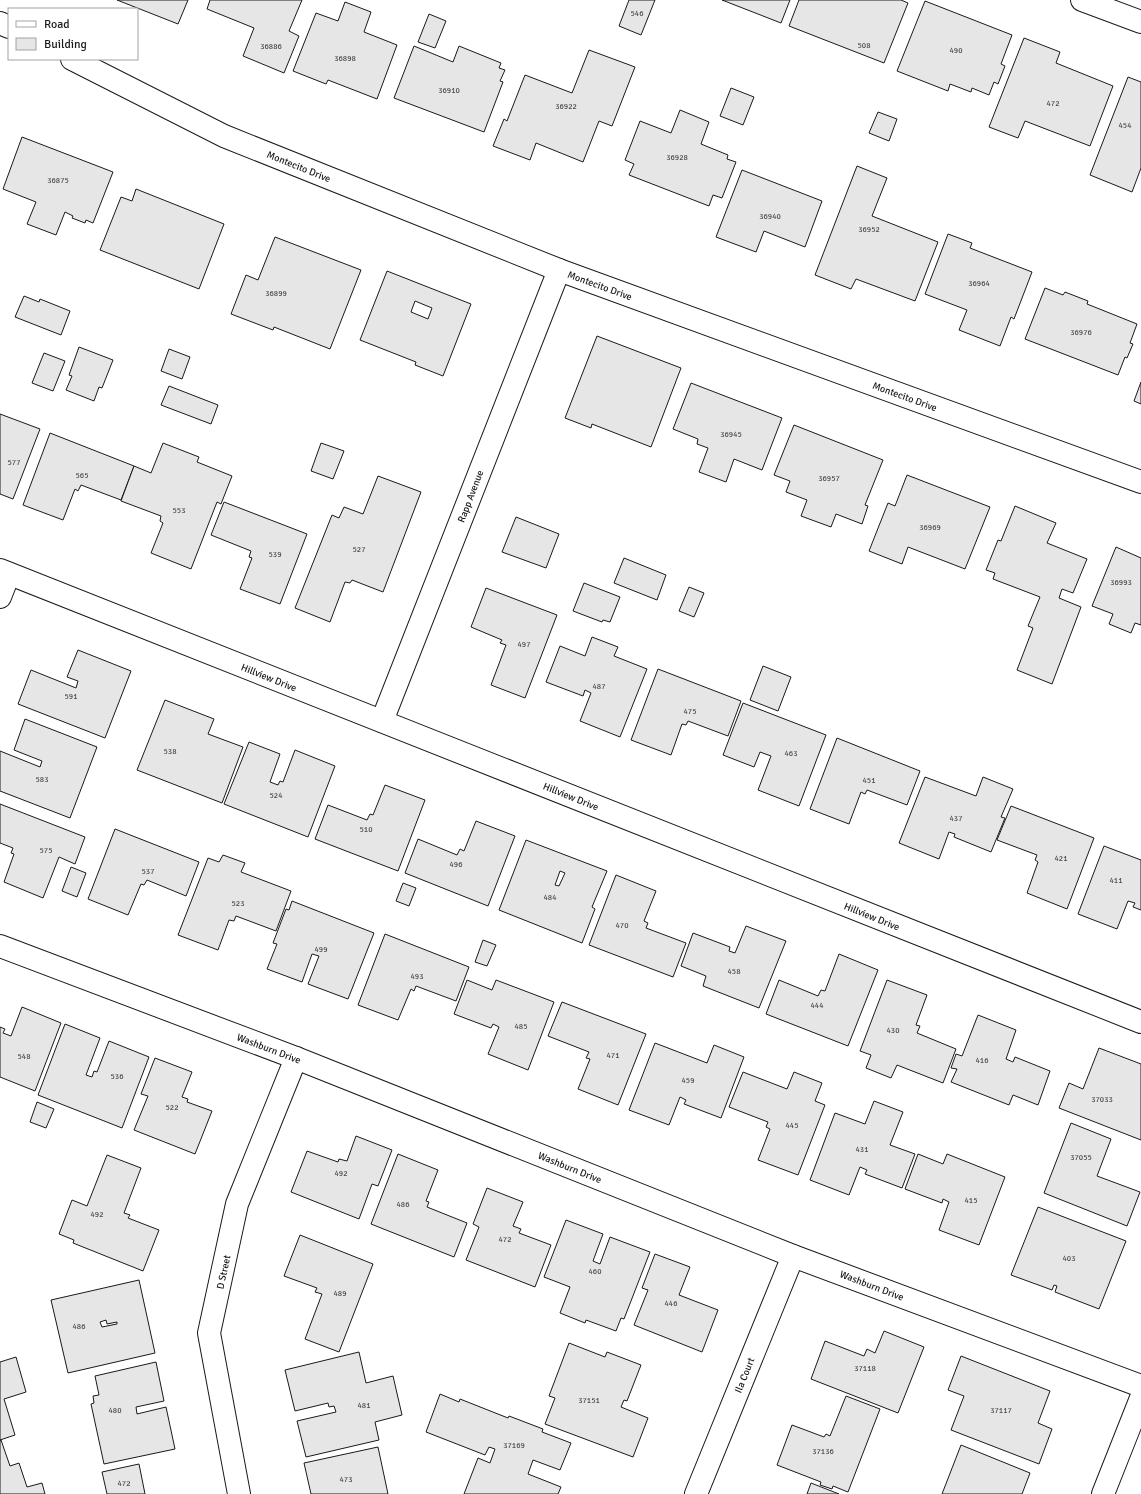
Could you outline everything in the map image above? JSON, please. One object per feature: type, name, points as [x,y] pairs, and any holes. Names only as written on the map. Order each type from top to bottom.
[{"type":"street","points":[[1082,0],[1141,22]]},
{"type":"street","name":"Montecito Drive","points":[[74,60],[224,136],[559,270],[1141,482]]},
{"type":"street","name":"Rapp Avenue","points":[[382,721],[559,270]]},
{"type":"street","points":[[0,596],[4,572]]},
{"type":"street","name":"Hillview Drive","points":[[4,572],[1141,1022]]},
{"type":"street","name":"Washburn Drive","points":[[0,946],[296,1058],[793,1256],[1141,1386]]},
{"type":"street","name":"D Street","points":[[239,1494],[209,1332],[237,1204],[296,1058]]},
{"type":"street","name":"Ila Court","points":[[696,1494],[793,1256]]},
{"type":"street","points":[[1103,1494],[1141,1398]]},
{"type":"building","points":[[117,0],[188,0],[178,24]]},
{"type":"building","points":[[210,0],[302,0],[289,31],[299,36],[284,73],[243,56],[254,28],[207,9]]},
{"type":"building","points":[[629,0],[655,0],[641,35],[619,26]]},
{"type":"building","points":[[722,0],[790,0],[781,23]]},
{"type":"building","points":[[799,0],[901,0],[908,3],[884,63],[789,26]]},
{"type":"building","points":[[925,1],[1012,35],[1001,64],[1005,66],[998,84],[994,82],[989,95],[972,88],[971,92],[950,84],[948,91],[897,71]]},
{"type":"building","points":[[345,2],[371,12],[364,32],[397,45],[377,99],[328,80],[326,84],[293,71],[316,13],[338,21]]},
{"type":"building","points":[[429,14],[446,21],[435,48],[418,42]]},
{"type":"building","points":[[1024,38],[1060,52],[1056,63],[1113,86],[1090,146],[1025,121],[1018,138],[989,127]]},
{"type":"building","points":[[414,46],[453,62],[459,46],[501,63],[499,68],[505,70],[500,81],[503,82],[484,132],[394,98]]},
{"type":"building","points":[[589,50],[635,67],[612,126],[599,121],[583,162],[536,143],[530,160],[493,146],[504,119],[507,121],[525,75],[572,93]]},
{"type":"building","points":[[1128,77],[1141,82],[1141,168],[1132,192],[1090,175]]},
{"type":"building","points":[[731,88],[754,97],[743,125],[720,116]]},
{"type":"building","points":[[680,110],[709,122],[701,144],[728,155],[727,159],[736,162],[722,198],[713,195],[709,206],[629,175],[634,164],[625,160],[640,121],[671,133]]},
{"type":"building","points":[[878,112],[897,119],[889,141],[869,133]]},
{"type":"building","points":[[22,137],[113,172],[93,223],[86,220],[85,223],[72,218],[73,216],[65,212],[56,235],[27,224],[36,202],[3,189]]},
{"type":"building","points":[[857,166],[887,178],[872,216],[938,242],[915,301],[856,279],[851,289],[815,275]]},
{"type":"building","points":[[742,170],[822,201],[805,247],[764,231],[756,252],[716,237]]},
{"type":"building","points":[[136,189],[224,224],[199,289],[100,250],[121,197],[132,201]]},
{"type":"building","points":[[948,234],[972,243],[970,248],[1032,272],[1014,319],[1011,317],[1000,346],[959,330],[967,310],[925,294]]},
{"type":"building","points":[[275,237],[361,270],[330,349],[274,327],[273,330],[231,314],[246,275],[258,280]]},
{"type":"building","points":[[387,271],[471,304],[443,376],[415,365],[416,362],[360,340]],"holes":[[[415,301],[432,308],[428,319],[411,312]]]},
{"type":"building","points":[[1045,288],[1063,295],[1065,292],[1088,301],[1087,304],[1137,324],[1130,343],[1133,344],[1127,358],[1125,357],[1118,375],[1025,339]]},
{"type":"building","points":[[24,296],[39,302],[40,299],[70,311],[61,335],[15,317]]},
{"type":"building","points":[[597,336],[681,368],[651,447],[592,424],[591,428],[565,418]]},
{"type":"building","points":[[79,347],[113,360],[102,388],[99,387],[94,401],[66,390],[72,376],[69,375]]},
{"type":"building","points":[[169,349],[190,357],[182,379],[161,371]]},
{"type":"building","points":[[44,353],[65,361],[53,391],[32,383]]},
{"type":"building","points":[[1141,382],[1141,404],[1134,401]]},
{"type":"building","points":[[691,383],[782,418],[762,470],[734,459],[726,482],[699,472],[708,448],[697,444],[698,439],[673,429]]},
{"type":"building","points":[[169,386],[218,405],[211,424],[161,405]]},
{"type":"building","points":[[0,414],[40,429],[13,499],[0,494]]},
{"type":"building","points":[[794,425],[883,460],[865,505],[868,506],[862,524],[836,514],[831,527],[801,516],[807,500],[786,492],[790,481],[774,475]]},
{"type":"building","points":[[50,433],[134,466],[121,500],[81,485],[78,491],[75,489],[63,520],[23,505]]},
{"type":"building","points":[[163,443],[199,457],[197,462],[232,476],[221,504],[217,502],[191,569],[151,553],[163,523],[160,521],[161,516],[121,501],[134,466],[151,473]]},
{"type":"building","points":[[321,443],[344,451],[333,479],[311,471]]},
{"type":"building","points":[[907,475],[990,507],[965,569],[908,547],[902,564],[869,551],[888,503],[895,506]]},
{"type":"building","points":[[378,476],[421,492],[383,592],[352,580],[350,583],[345,582],[330,622],[295,608],[332,515],[339,518],[344,507],[363,514]]},
{"type":"building","points":[[224,502],[307,534],[280,604],[240,589],[252,558],[249,557],[251,551],[211,535]]},
{"type":"building","points":[[1015,506],[1056,523],[1047,543],[1087,559],[1073,593],[1062,589],[1059,598],[1081,607],[1052,684],[1017,670],[1033,628],[1028,626],[1040,597],[993,579],[995,573],[986,570],[998,540],[1001,541]]},
{"type":"building","points":[[516,517],[559,534],[546,568],[502,552]]},
{"type":"building","points":[[1116,547],[1141,558],[1141,625],[1135,623],[1131,633],[1109,624],[1113,614],[1092,606]]},
{"type":"building","points":[[624,558],[666,575],[657,600],[614,583]]},
{"type":"building","points":[[584,583],[620,597],[610,622],[603,620],[602,622],[573,611]]},
{"type":"building","points":[[689,587],[704,593],[694,617],[679,611]]},
{"type":"building","points":[[486,588],[557,615],[525,698],[491,685],[506,645],[500,643],[502,640],[471,627]]},
{"type":"building","points":[[592,637],[618,647],[614,656],[647,669],[620,737],[580,721],[591,693],[585,690],[583,696],[546,682],[560,646],[585,656]]},
{"type":"building","points":[[78,650],[131,671],[105,738],[18,704],[31,670],[76,688],[78,681],[67,677]]},
{"type":"building","points":[[763,666],[791,677],[778,711],[750,700]]},
{"type":"building","points":[[658,669],[741,701],[728,736],[688,721],[686,725],[682,724],[671,755],[631,740]]},
{"type":"building","points":[[165,700],[214,719],[208,734],[243,747],[222,803],[137,770]]},
{"type":"building","points":[[743,703],[826,735],[799,806],[758,790],[771,756],[760,752],[754,767],[723,755]]},
{"type":"building","points":[[25,719],[97,747],[70,818],[0,791],[0,751],[40,767],[42,761],[14,750]]},
{"type":"building","points":[[837,738],[920,771],[907,805],[867,790],[865,794],[861,792],[849,824],[810,809]]},
{"type":"building","points":[[249,742],[280,754],[270,782],[278,785],[280,781],[283,782],[295,750],[335,766],[308,837],[224,804]]},
{"type":"building","points":[[925,777],[976,796],[983,777],[1013,789],[1001,817],[1005,818],[991,852],[954,837],[955,834],[949,832],[939,859],[899,843]]},
{"type":"building","points":[[385,785],[425,800],[398,871],[315,839],[328,805],[367,820],[370,814],[373,815]]},
{"type":"building","points":[[0,804],[85,837],[75,864],[59,857],[43,898],[4,882],[14,854],[11,853],[13,848],[0,843]]},
{"type":"building","points":[[1011,806],[1094,838],[1067,909],[1027,893],[1038,862],[1035,860],[1037,855],[997,840]]},
{"type":"building","points":[[476,821],[515,836],[488,906],[405,873],[418,839],[457,855],[460,849],[464,851]]},
{"type":"building","points":[[115,829],[199,862],[186,896],[147,880],[144,885],[141,884],[128,915],[88,899]]},
{"type":"building","points":[[526,840],[607,871],[592,907],[595,909],[582,943],[499,910]],"holes":[[[560,871],[565,873],[559,886],[555,885]]]},
{"type":"building","points":[[1104,846],[1141,860],[1141,910],[1133,907],[1135,903],[1128,901],[1117,929],[1078,914]]},
{"type":"building","points":[[223,855],[245,863],[241,872],[291,891],[276,931],[236,916],[234,921],[229,920],[218,950],[178,935],[208,858],[219,862]]},
{"type":"building","points":[[71,867],[86,873],[77,897],[62,891]]},
{"type":"building","points":[[616,875],[656,891],[644,921],[648,923],[646,928],[686,943],[673,977],[589,945]]},
{"type":"building","points":[[403,883],[416,888],[409,906],[396,901]]},
{"type":"building","points":[[292,901],[374,933],[348,999],[308,984],[319,956],[312,954],[302,982],[267,969],[277,944],[273,943],[286,909],[289,910]]},
{"type":"building","points":[[746,926],[786,941],[759,1008],[703,986],[706,976],[681,966],[693,933],[730,947],[729,951],[735,953]]},
{"type":"building","points":[[385,934],[469,967],[456,1001],[416,986],[414,991],[411,989],[398,1020],[358,1005]]},
{"type":"building","points":[[483,940],[496,945],[487,966],[475,962]]},
{"type":"building","points":[[839,954],[878,970],[848,1046],[766,1014],[779,980],[818,996],[821,990],[825,991]]},
{"type":"building","points":[[467,980],[492,990],[496,980],[554,1002],[528,1070],[488,1054],[499,1027],[493,1024],[491,1028],[454,1014]]},
{"type":"building","points":[[887,980],[927,995],[916,1025],[920,1026],[917,1033],[956,1049],[943,1083],[897,1065],[891,1078],[866,1068],[871,1055],[860,1051]]},
{"type":"building","points":[[562,1002],[646,1034],[618,1105],[578,1089],[590,1059],[586,1058],[589,1052],[548,1036]]},
{"type":"building","points":[[22,1007],[61,1023],[35,1091],[0,1077],[0,1027],[5,1029],[3,1033],[11,1036]]},
{"type":"building","points":[[978,1015],[1016,1030],[1006,1059],[1013,1062],[1015,1057],[1050,1071],[1038,1105],[1013,1095],[1009,1105],[951,1082],[957,1069],[951,1068],[956,1054],[962,1056]]},
{"type":"building","points":[[65,1024],[100,1038],[86,1075],[92,1077],[94,1071],[97,1072],[109,1041],[149,1057],[122,1128],[38,1095]]},
{"type":"building","points":[[655,1043],[707,1063],[714,1045],[744,1057],[721,1118],[684,1104],[686,1100],[680,1097],[669,1125],[629,1110]]},
{"type":"building","points":[[1099,1048],[1141,1064],[1141,1140],[1059,1108],[1069,1083],[1083,1089]]},
{"type":"building","points":[[155,1058],[192,1072],[182,1097],[188,1099],[187,1102],[212,1111],[195,1154],[134,1130],[148,1096],[141,1094]]},
{"type":"building","points":[[743,1072],[787,1089],[794,1072],[822,1083],[815,1101],[825,1105],[798,1175],[758,1160],[770,1129],[766,1127],[768,1122],[729,1107]]},
{"type":"building","points":[[874,1101],[903,1112],[890,1145],[915,1154],[902,1188],[865,1174],[867,1170],[860,1167],[849,1195],[810,1180],[835,1113],[865,1124]]},
{"type":"building","points":[[37,1102],[54,1109],[46,1128],[30,1122]]},
{"type":"building","points":[[1071,1123],[1111,1139],[1097,1176],[1140,1192],[1127,1226],[1044,1193]]},
{"type":"building","points":[[356,1136],[392,1150],[378,1186],[372,1184],[359,1219],[291,1192],[307,1151],[338,1162],[339,1159],[347,1161]]},
{"type":"building","points":[[398,1154],[438,1170],[426,1201],[429,1202],[427,1207],[467,1223],[454,1257],[371,1224]]},
{"type":"building","points":[[918,1154],[943,1164],[947,1154],[1005,1177],[979,1245],[939,1230],[949,1202],[943,1199],[942,1203],[905,1189]]},
{"type":"building","points":[[107,1155],[141,1168],[124,1213],[130,1215],[128,1218],[159,1230],[143,1271],[73,1243],[74,1240],[59,1234],[72,1200],[87,1206]]},
{"type":"building","points":[[487,1188],[523,1202],[513,1226],[521,1229],[519,1233],[551,1245],[535,1287],[466,1260],[479,1227],[473,1224]]},
{"type":"building","points":[[1038,1207],[1126,1241],[1099,1309],[1055,1292],[1057,1286],[1054,1285],[1052,1290],[1011,1275]]},
{"type":"building","points":[[566,1220],[603,1234],[593,1261],[600,1264],[610,1237],[650,1252],[624,1319],[621,1318],[616,1331],[586,1320],[585,1323],[560,1313],[570,1287],[544,1277]]},
{"type":"building","points":[[300,1235],[373,1264],[339,1352],[305,1339],[322,1294],[315,1292],[317,1288],[284,1276]]},
{"type":"building","points":[[655,1254],[690,1267],[679,1295],[718,1310],[702,1352],[634,1325],[648,1290],[642,1288]]},
{"type":"building","points":[[139,1280],[155,1353],[68,1373],[51,1300]],"holes":[[[106,1320],[107,1324],[117,1322],[117,1324],[102,1327],[100,1322]]]},
{"type":"building","points":[[884,1331],[924,1347],[898,1413],[811,1379],[825,1341],[864,1356],[867,1349],[875,1353]]},
{"type":"building","points":[[569,1343],[605,1357],[607,1352],[641,1365],[627,1401],[624,1400],[621,1407],[648,1418],[633,1457],[545,1424],[555,1398],[549,1396]]},
{"type":"building","points":[[359,1352],[366,1383],[393,1376],[402,1415],[375,1422],[379,1440],[306,1457],[297,1421],[336,1412],[334,1406],[329,1407],[328,1403],[295,1411],[285,1370]]},
{"type":"building","points":[[961,1356],[1050,1391],[1038,1423],[1052,1429],[1039,1464],[951,1430],[964,1396],[948,1390]]},
{"type":"building","points":[[16,1357],[26,1392],[4,1399],[15,1435],[0,1440],[0,1362]]},
{"type":"building","points":[[156,1362],[164,1401],[136,1407],[137,1414],[166,1407],[175,1449],[104,1464],[91,1404],[94,1403],[93,1396],[99,1395],[95,1376]]},
{"type":"building","points":[[440,1394],[459,1402],[460,1399],[508,1418],[509,1416],[543,1429],[542,1432],[571,1443],[560,1470],[533,1460],[528,1474],[561,1487],[558,1494],[464,1494],[478,1458],[490,1463],[495,1449],[489,1447],[485,1455],[426,1432]]},
{"type":"building","points":[[846,1396],[880,1409],[848,1492],[833,1486],[832,1489],[820,1485],[821,1482],[777,1465],[792,1425],[824,1437],[826,1434],[830,1436]]},
{"type":"building","points":[[1,1440],[10,1466],[19,1463],[27,1487],[42,1483],[45,1494],[0,1494]]},
{"type":"building","points":[[961,1445],[1030,1473],[1022,1494],[942,1494]]},
{"type":"building","points":[[378,1447],[388,1494],[311,1494],[304,1463]]},
{"type":"building","points":[[139,1464],[145,1494],[107,1494],[102,1472]]},
{"type":"building","points":[[811,1483],[839,1494],[807,1494]]}]
